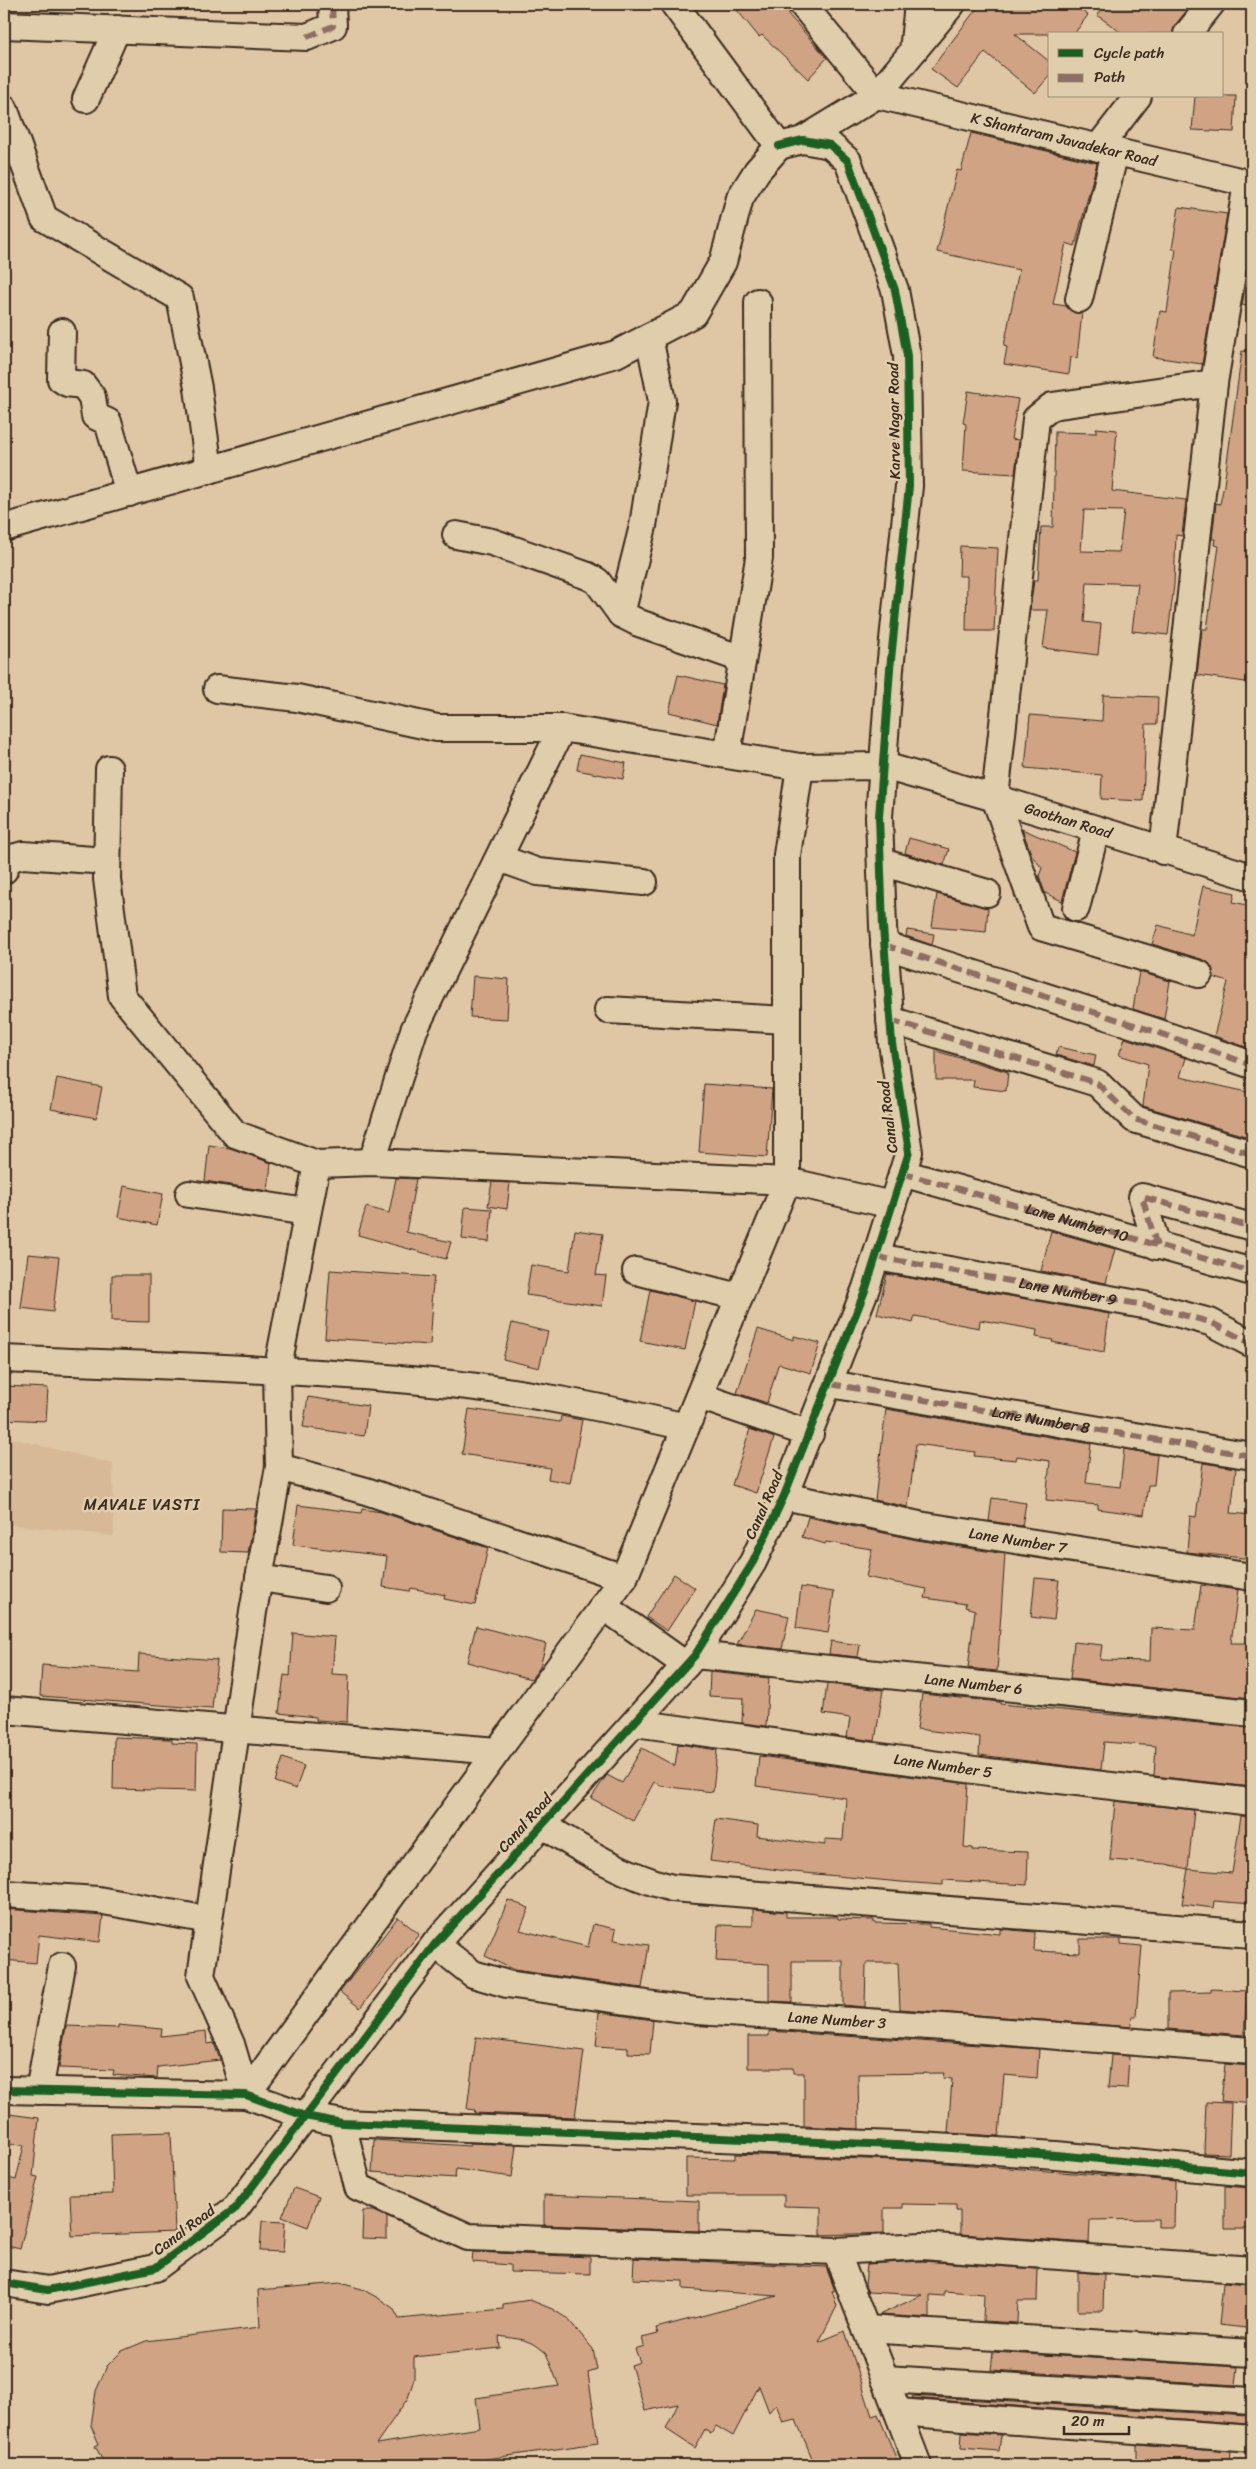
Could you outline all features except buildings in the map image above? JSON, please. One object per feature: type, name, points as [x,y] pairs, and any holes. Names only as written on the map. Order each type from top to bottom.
[{"type":"street","points":[[4,25],[307,37],[333,26],[332,4]]},
{"type":"street","points":[[674,4],[791,143]]},
{"type":"street","points":[[802,4],[877,95]]},
{"type":"street","points":[[913,51],[918,4]]},
{"type":"street","points":[[4,528],[616,354],[693,314],[723,262],[740,198],[757,171],[791,143],[877,95],[952,4]]},
{"type":"street","points":[[1190,32],[1211,4]]},
{"type":"street","points":[[86,99],[117,29]]},
{"type":"street","name":"K Shantaram Javadekar Road","points":[[877,95],[1249,184]]},
{"type":"street","points":[[1079,299],[1106,150],[1137,98]]},
{"type":"street","points":[[4,108],[44,218],[180,298],[198,388],[209,470]]},
{"type":"street","name":"Karve Nagar Road","points":[[791,143],[830,145],[848,161],[895,290],[907,356],[908,486],[890,669],[884,766]]},
{"type":"street","points":[[1164,851],[1214,383],[1249,184]]},
{"type":"street","points":[[727,755],[759,558],[758,302]]},
{"type":"street","points":[[62,332],[61,379],[67,383],[83,385],[92,397],[95,416],[108,422],[129,492]]},
{"type":"street","points":[[621,614],[643,526],[662,401],[649,337]]},
{"type":"street","points":[[1199,974],[1041,927],[995,798],[1036,419],[1052,406],[1214,383]]},
{"type":"street","points":[[456,535],[492,542],[588,576],[597,582],[621,614],[639,623],[742,659]]},
{"type":"street","name":"Gaothan Road","points":[[217,689],[297,698],[437,728],[562,728],[800,767],[884,766],[1252,877]]},
{"type":"street","points":[[372,1162],[414,1030],[562,728]]},
{"type":"street","name":"Canal Road","points":[[4,2283],[48,2290],[155,2268],[236,2208],[435,1944],[690,1660],[753,1562],[784,1496],[830,1384],[877,1257],[909,1152],[890,1020],[884,945],[879,817],[884,766]]},
{"type":"street","points":[[246,2095],[624,1578],[786,1181],[786,855],[800,767]]},
{"type":"street","points":[[109,769],[107,878],[122,996],[235,1134],[317,1164],[372,1162],[786,1181],[892,1205]]},
{"type":"street","points":[[1076,908],[1096,830]]},
{"type":"street","points":[[4,870],[8,860],[23,855],[107,860]]},
{"type":"street","points":[[499,858],[538,872],[644,882]]},
{"type":"street","points":[[881,862],[987,893]]},
{"type":"street","points":[[884,945],[1153,1031],[1252,1065]]},
{"type":"street","points":[[608,1010],[786,1020]]},
{"type":"street","points":[[890,1020],[1097,1083],[1134,1119],[1252,1154]]},
{"type":"street","points":[[246,2095],[231,2044],[201,1976],[259,1578],[279,1467],[277,1372],[317,1164]]},
{"type":"street","name":"Lane Number 10","points":[[902,1174],[1252,1272]]},
{"type":"street","points":[[189,1194],[307,1212]]},
{"type":"street","points":[[1157,1246],[1142,1197],[1252,1227]]},
{"type":"street","name":"Lane Number 9","points":[[877,1257],[1149,1306],[1210,1322],[1252,1344]]},
{"type":"street","points":[[636,1271],[739,1297]]},
{"type":"street","points":[[4,1359],[277,1372],[442,1383],[580,1403],[686,1427]]},
{"type":"street","name":"Lane Number 8","points":[[830,1384],[1252,1456]]},
{"type":"street","points":[[699,1396],[810,1434]]},
{"type":"street","points":[[279,1467],[366,1491],[624,1578]]},
{"type":"street","name":"Lane Number 7","points":[[784,1496],[918,1525],[1252,1578]]},
{"type":"street","points":[[259,1578],[326,1588]]},
{"type":"street","points":[[603,1606],[690,1660]]},
{"type":"street","name":"Lane Number 6","points":[[690,1660],[1252,1713]]},
{"type":"street","points":[[4,1710],[497,1752]]},
{"type":"street","name":"Lane Number 5","points":[[635,1723],[989,1772],[1252,1802]]},
{"type":"street","points":[[542,1824],[579,1850],[649,1882],[672,1888],[1252,1934]]},
{"type":"street","points":[[4,1894],[98,1900],[209,1920]]},
{"type":"street","name":"Lane Number 3","points":[[435,1944],[472,1974],[507,1984],[697,2012],[944,2027],[1252,2051]]},
{"type":"street","points":[[39,2091],[62,1966]]},
{"type":"street","points":[[4,2090],[246,2095],[305,2116],[342,2123],[921,2146],[1056,2155],[1252,2173]]},
{"type":"street","points":[[342,2123],[358,2187],[468,2236],[836,2251],[922,2246],[1252,2270]]},
{"type":"street","points":[[836,2251],[918,2465]]},
{"type":"street","points":[[866,2329],[1252,2353]]},
{"type":"street","points":[[885,2380],[1252,2401]]},
{"type":"street","points":[[898,2412],[1252,2439]]},
{"type":"shaded area","points":[[4,1436],[113,1464],[114,1536],[4,1524]]},
{"type":"marked path","points":[[307,37],[333,26],[332,4]]},
{"type":"marked path","points":[[884,945],[1153,1031],[1252,1065]]},
{"type":"marked path","points":[[890,1020],[1097,1083],[1134,1119],[1252,1154]]},
{"type":"marked path","points":[[902,1173],[1252,1272]]},
{"type":"marked path","points":[[1157,1246],[1142,1197],[1252,1227]]},
{"type":"marked path","points":[[877,1257],[1149,1306],[1210,1322],[1252,1344]]},
{"type":"marked path","points":[[830,1384],[1252,1456]]},
{"type":"cycle path","points":[[4,2283],[48,2290],[155,2268],[236,2208],[435,1944],[695,1655],[753,1562],[784,1496],[866,1288],[909,1152],[892,1043],[883,927],[879,817],[890,669],[909,486],[907,356],[895,290],[848,161],[830,145],[803,140],[779,146]]},
{"type":"cycle path","points":[[4,2090],[246,2095],[305,2116],[342,2123],[921,2146],[1056,2155],[1252,2173]]},
{"type":"district","name":"MAVALE VASTI","points":[[142,1504]]}]
